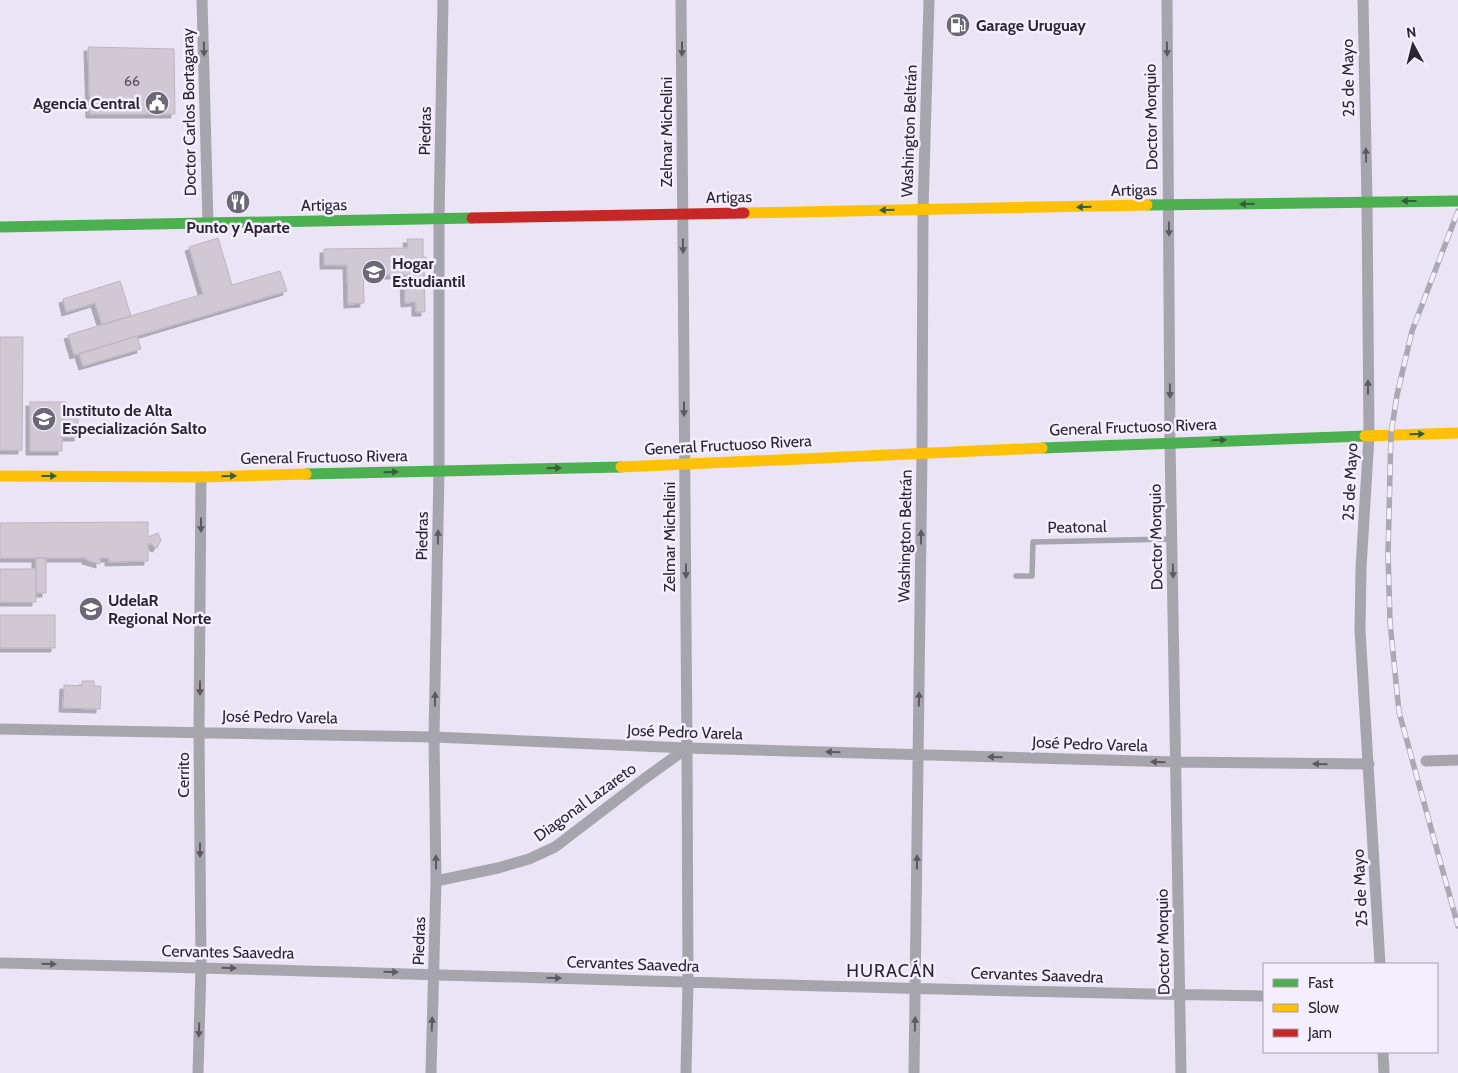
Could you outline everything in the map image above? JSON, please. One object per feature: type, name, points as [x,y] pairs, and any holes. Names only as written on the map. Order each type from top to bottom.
[{"type":"street","name":"Doctor Carlos Bortagaray","points":[[202,0],[208,223]]},
{"type":"street","name":"Piedras","points":[[431,1073],[436,881],[434,737],[444,0]]},
{"type":"street","name":"Zelmar Michelini","points":[[681,0],[687,748],[688,983],[686,1073]]},
{"type":"street","name":"Washington Beltrán","points":[[914,1073],[922,452],[923,210],[929,0]]},
{"type":"street","name":"Doctor Morquio","points":[[1166,0],[1170,442],[1181,1073]]},
{"type":"street","name":"25 de Mayo","points":[[1363,0],[1368,201],[1369,436],[1361,568],[1360,630],[1380,963]]},
{"type":"street","name":"Artigas","points":[[0,227],[1368,201],[1458,201]]},
{"type":"street","name":"General Fructuoso Rivera","points":[[0,476],[201,476],[685,465],[922,452],[1458,433]]},
{"type":"street","name":"Cerrito","points":[[198,1073],[201,967],[199,731],[201,476]]},
{"type":"street","name":"José Pedro Varela","points":[[0,729],[199,731],[434,737],[687,748],[918,755],[1176,762],[1369,764]]},
{"type":"street","name":"Diagonal Lazareto","points":[[436,881],[514,864],[556,847],[687,748]]},
{"type":"street","points":[[1426,761],[1458,760]]},
{"type":"street","name":"Cervantes Saavedra","points":[[0,964],[201,967],[688,983],[1263,996]]},
{"type":"street","points":[[1383,1053],[1384,1073]]},
{"type":"lane","name":"Peatonal","points":[[1016,576],[1032,576],[1033,542],[1172,539]]},
{"type":"building","points":[[88,47],[174,49],[175,114],[90,114]]},
{"type":"building","points":[[218,238],[232,285],[280,271],[287,291],[74,355],[68,335],[203,294],[189,247]]},
{"type":"building","points":[[407,239],[423,239],[423,257],[426,257],[427,264],[424,264],[425,312],[416,312],[416,302],[405,303],[404,279],[408,279],[408,275],[378,275],[378,264],[363,264],[364,303],[348,304],[347,265],[324,265],[324,249],[408,248]]},
{"type":"building","points":[[120,281],[131,316],[102,325],[95,303],[66,312],[63,299]]},
{"type":"building","points":[[137,336],[141,349],[83,366],[79,354]]},
{"type":"building","points":[[0,337],[23,337],[22,450],[0,450]]},
{"type":"building","points":[[30,402],[66,402],[66,415],[78,415],[78,437],[62,437],[62,451],[30,451]]},
{"type":"building","points":[[148,522],[148,537],[158,533],[161,540],[157,548],[152,544],[148,544],[148,561],[109,562],[109,558],[100,558],[100,564],[86,560],[86,558],[0,558],[0,523]]},
{"type":"building","points":[[36,558],[46,558],[46,593],[36,593]]},
{"type":"building","points":[[0,569],[36,569],[36,602],[0,602]]},
{"type":"building","points":[[0,615],[55,615],[55,648],[0,648]]},
{"type":"building","points":[[82,681],[94,681],[94,686],[101,686],[100,709],[63,708],[64,685],[82,686]]},
{"type":"railway","points":[[1458,211],[1412,331],[1397,395],[1391,434],[1388,554],[1390,622],[1399,712],[1458,926]]},
{"type":"traffic: fast","points":[[1147,205],[1458,201]]},
{"type":"traffic: fast","points":[[0,227],[472,218]]},
{"type":"traffic: fast","points":[[1042,448],[1365,436]]},
{"type":"traffic: fast","points":[[306,474],[621,467]]},
{"type":"traffic: slow","points":[[744,213],[1147,205]]},
{"type":"traffic: slow","points":[[1365,436],[1458,433]]},
{"type":"traffic: slow","points":[[621,467],[1042,448]]},
{"type":"traffic: slow","points":[[0,476],[201,477],[306,474]]},
{"type":"traffic: jam","points":[[472,218],[744,213]]},
{"type":"place","name":"Garage Uruguay","points":[[958,25]]},
{"type":"place","name":"Agencia Central","points":[[157,103]]},
{"type":"place","name":"Punto y Aparte","points":[[238,202]]},
{"type":"place","name":"Hogar Estudiantil","points":[[374,272]]},
{"type":"place","name":"Instituto de Alta Especialización Salto","points":[[44,419]]},
{"type":"place","name":"UdelaR Regional Norte","points":[[91,609]]},
{"type":"district","name":"HURACÁN","points":[[891,971]]}]
